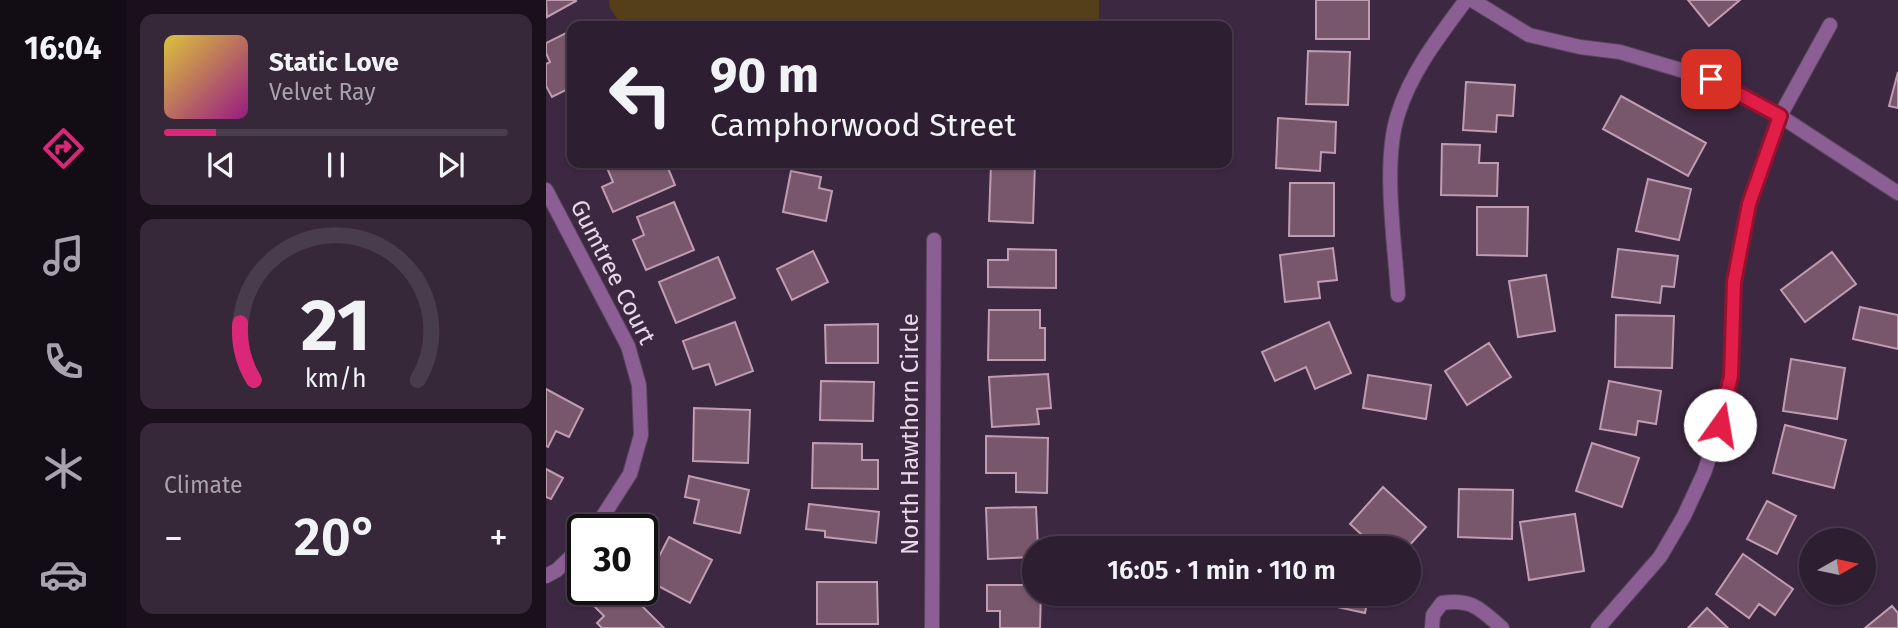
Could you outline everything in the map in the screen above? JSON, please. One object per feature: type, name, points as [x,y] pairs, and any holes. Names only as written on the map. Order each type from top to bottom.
[{"type":"street","points":[[1398,295],[1390,159],[1398,114],[1426,55],[1466,0]]},
{"type":"street","points":[[1472,0],[1529,35],[1580,47],[1620,52],[1711,79],[1780,116],[1898,193]]},
{"type":"street","points":[[1598,628],[1660,557],[1684,516],[1704,473],[1720,425],[1731,376],[1734,282],[1749,204],[1780,116],[1830,25]]},
{"type":"street","name":"Gumtree Court","points":[[546,190],[628,346],[639,385],[642,435],[630,474],[604,514]]},
{"type":"street","name":"North Hawthorn Circle","points":[[932,628],[934,240]]},
{"type":"street","points":[[546,576],[567,560]]},
{"type":"street","points":[[1432,628],[1433,615],[1443,603],[1458,600],[1474,604],[1502,628]]},
{"type":"shaded area","points":[[609,0],[1099,0],[1099,21],[619,21],[610,8]]},
{"type":"building","points":[[546,0],[575,0],[576,1],[547,17]]},
{"type":"building","points":[[1316,0],[1369,0],[1369,39],[1316,39]]},
{"type":"building","points":[[1688,0],[1740,0],[1709,26]]},
{"type":"building","points":[[567,32],[567,90],[552,97],[546,86],[546,64],[550,62],[546,43]]},
{"type":"building","points":[[1308,51],[1350,52],[1348,105],[1306,104]]},
{"type":"building","points":[[1898,72],[1898,108],[1889,106]]},
{"type":"building","points":[[1466,82],[1515,85],[1513,116],[1497,115],[1496,132],[1463,130]]},
{"type":"building","points":[[1621,96],[1706,143],[1688,176],[1603,129]]},
{"type":"building","points":[[1278,118],[1336,122],[1335,153],[1321,152],[1320,171],[1276,168]]},
{"type":"building","points":[[1442,144],[1480,145],[1479,163],[1498,163],[1497,196],[1441,195]]},
{"type":"building","points":[[607,168],[668,168],[675,185],[613,212],[602,187],[613,182]]},
{"type":"building","points":[[991,168],[1035,168],[1033,223],[989,221]]},
{"type":"building","points":[[791,171],[821,177],[819,188],[832,191],[826,221],[783,212]]},
{"type":"building","points":[[1648,179],[1691,189],[1679,240],[1636,231]]},
{"type":"building","points":[[1290,183],[1334,183],[1334,236],[1289,236]]},
{"type":"building","points":[[674,202],[694,250],[646,270],[633,240],[644,235],[637,217]]},
{"type":"building","points":[[1477,207],[1528,207],[1527,256],[1477,255]]},
{"type":"building","points":[[1333,248],[1337,280],[1318,282],[1320,298],[1285,302],[1280,255]]},
{"type":"building","points":[[1008,249],[1056,250],[1056,288],[988,287],[988,260],[1008,260]]},
{"type":"building","points":[[1618,249],[1678,256],[1674,287],[1662,286],[1660,303],[1612,297]]},
{"type":"building","points":[[813,251],[828,282],[792,300],[777,269]]},
{"type":"building","points":[[1832,252],[1856,284],[1805,322],[1781,290]]},
{"type":"building","points":[[718,257],[735,298],[676,323],[659,282]]},
{"type":"building","points":[[1546,275],[1555,331],[1518,337],[1509,281]]},
{"type":"building","points":[[1860,307],[1898,315],[1898,349],[1853,339]]},
{"type":"building","points":[[989,310],[1040,310],[1040,328],[1045,328],[1045,360],[988,360]]},
{"type":"building","points":[[1616,315],[1674,316],[1672,368],[1615,367]]},
{"type":"building","points":[[735,322],[753,371],[716,385],[709,364],[693,369],[683,341]]},
{"type":"building","points":[[1329,322],[1351,373],[1315,389],[1306,367],[1275,381],[1262,352]]},
{"type":"building","points":[[878,324],[878,363],[826,363],[825,325]]},
{"type":"building","points":[[1489,343],[1511,377],[1467,405],[1445,371]]},
{"type":"building","points":[[1791,359],[1845,368],[1837,419],[1783,411]]},
{"type":"building","points":[[1048,374],[1051,408],[1037,409],[1039,424],[992,427],[989,377]]},
{"type":"building","points":[[1368,375],[1431,385],[1426,419],[1363,408]]},
{"type":"building","points":[[821,381],[874,382],[873,421],[820,420]]},
{"type":"building","points":[[1609,381],[1661,391],[1656,424],[1638,421],[1636,435],[1600,429]]},
{"type":"building","points":[[546,389],[583,409],[569,437],[556,431],[548,447],[546,446]]},
{"type":"building","points":[[694,408],[750,410],[748,463],[693,461]]},
{"type":"building","points":[[1785,425],[1846,440],[1834,488],[1773,473]]},
{"type":"building","points":[[986,436],[1048,438],[1047,493],[1016,492],[1016,473],[986,473]]},
{"type":"building","points":[[813,443],[862,444],[862,460],[878,460],[878,489],[812,488]]},
{"type":"building","points":[[1592,443],[1639,458],[1622,507],[1576,491]]},
{"type":"building","points":[[546,469],[563,478],[551,499],[546,497]]},
{"type":"building","points":[[689,476],[749,490],[740,533],[694,523],[699,500],[685,497]]},
{"type":"building","points":[[1383,487],[1426,527],[1418,536],[1363,536],[1350,524]]},
{"type":"building","points":[[1459,489],[1513,490],[1512,539],[1458,537]]},
{"type":"building","points":[[1767,501],[1796,516],[1777,554],[1747,539]]},
{"type":"building","points":[[809,504],[879,512],[876,543],[825,537],[825,531],[806,529]]},
{"type":"building","points":[[1036,507],[1037,536],[1022,536],[1022,558],[988,559],[986,508]]},
{"type":"building","points":[[1575,514],[1584,571],[1529,580],[1520,522]]},
{"type":"building","points":[[669,537],[712,560],[690,603],[658,586],[658,558]]},
{"type":"building","points":[[1743,554],[1793,589],[1775,615],[1759,604],[1749,618],[1716,594]]},
{"type":"building","points":[[817,582],[877,582],[878,624],[817,624]]},
{"type":"building","points":[[987,585],[1022,585],[1022,606],[1041,606],[1040,628],[1000,628],[1000,611],[987,611]]},
{"type":"building","points":[[641,605],[664,628],[602,628],[597,623],[604,616],[594,606]]},
{"type":"building","points":[[1333,606],[1366,606],[1365,613]]},
{"type":"building","points":[[1892,606],[1898,613],[1898,628],[1865,628]]},
{"type":"building","points":[[1707,608],[1728,628],[1688,628]]},
{"type":"route","points":[[1711,79],[1780,116],[1749,204],[1734,282],[1731,376],[1720,425]]}]
